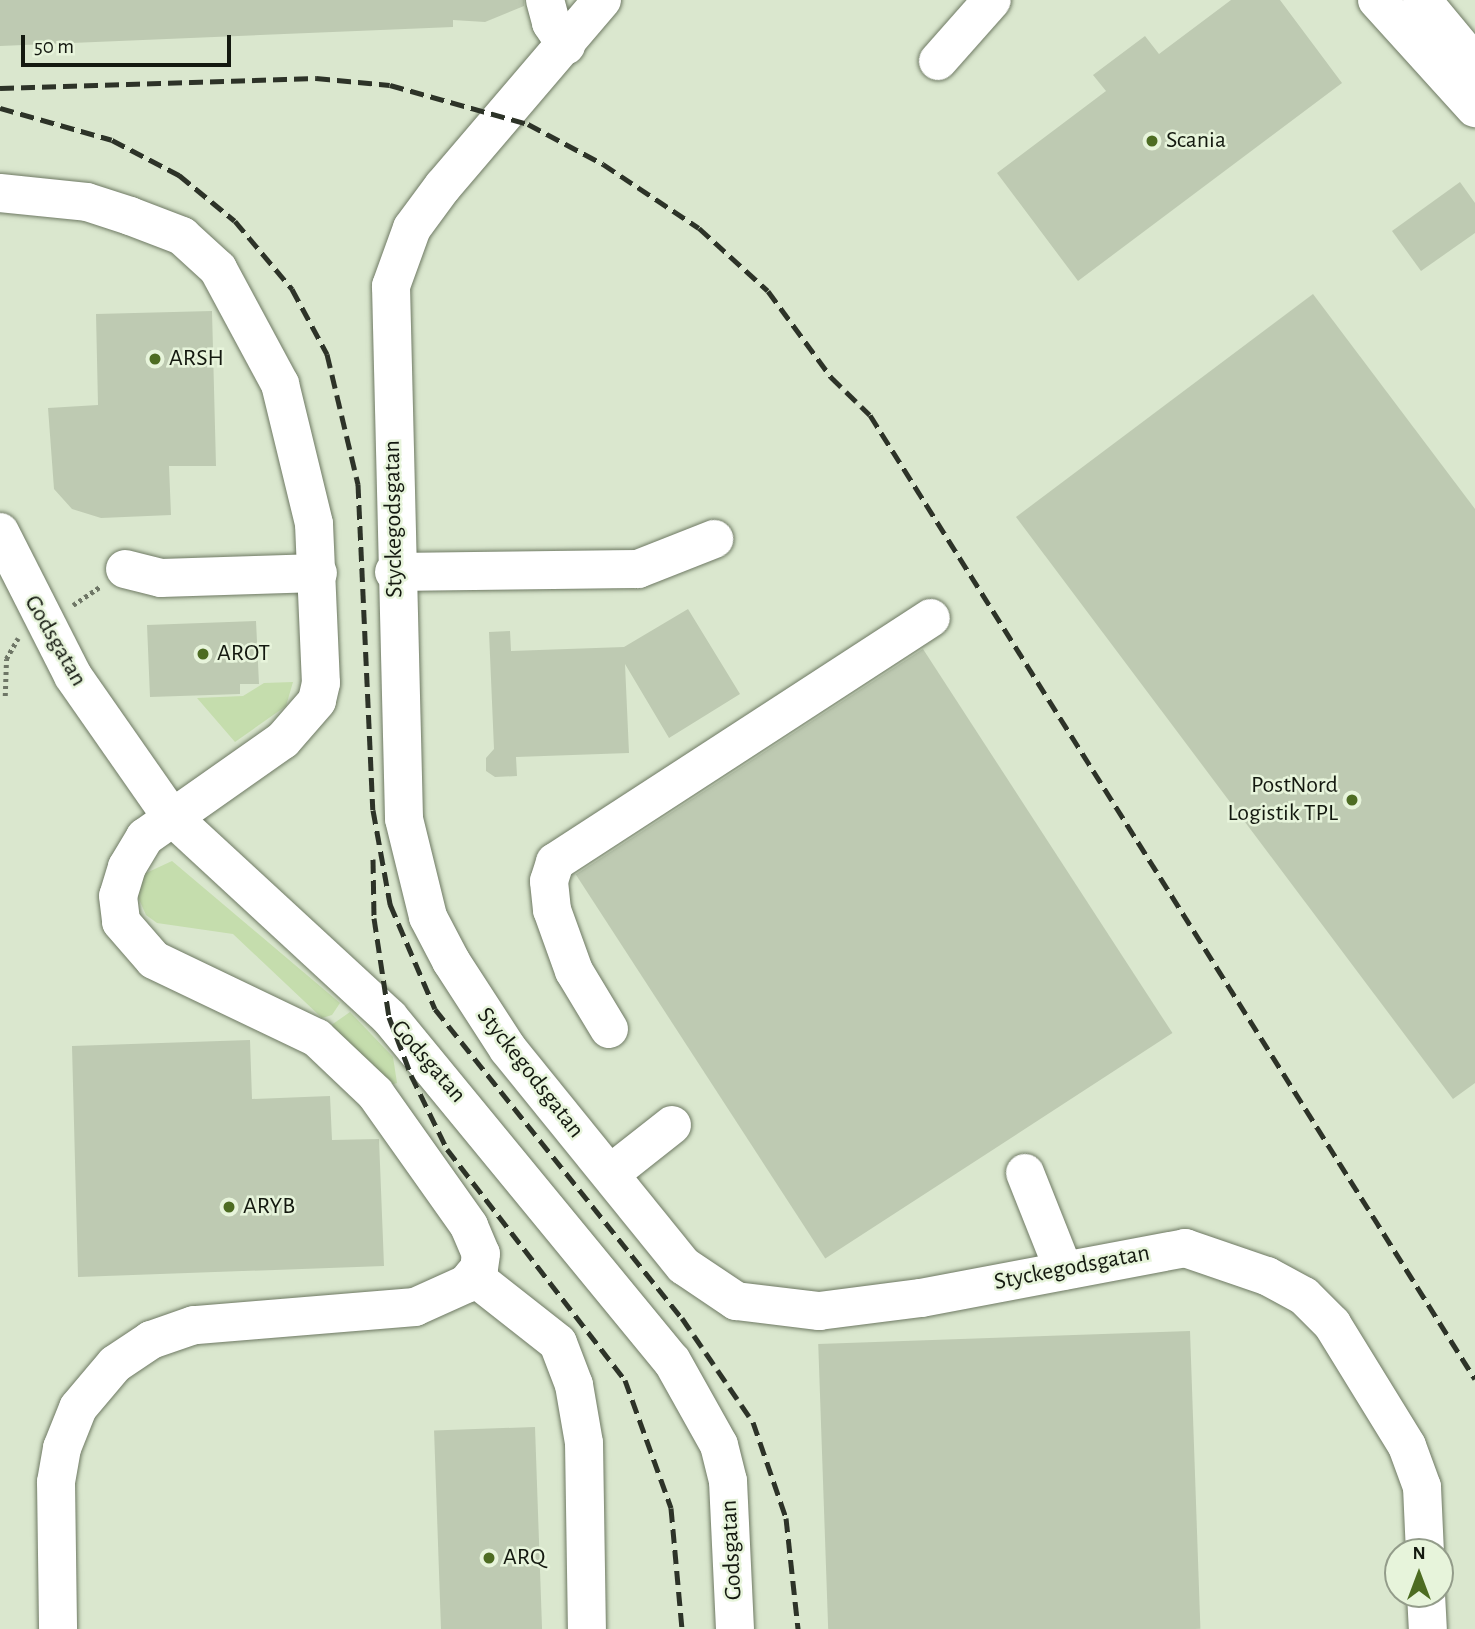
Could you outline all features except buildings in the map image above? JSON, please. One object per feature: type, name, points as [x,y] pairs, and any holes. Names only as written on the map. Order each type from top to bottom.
[{"type":"street","points":[[545,0],[551,23],[566,45]]},
{"type":"street","name":"Styckegodsgatan","points":[[602,0],[443,186],[401,251],[391,286],[389,327],[394,572],[404,819],[428,917],[492,1026],[610,1174],[684,1266],[736,1301],[819,1311],[1185,1248],[1266,1276],[1304,1296],[1338,1333],[1407,1446],[1422,1487],[1424,1538]]},
{"type":"street","points":[[938,61],[992,0]]},
{"type":"street","points":[[1377,0],[1475,108]]},
{"type":"street","points":[[1422,0],[1475,64]]},
{"type":"street","points":[[0,193],[88,202],[130,216],[182,236],[218,270],[280,384],[314,524],[321,683],[305,721],[170,815],[145,837],[127,867],[118,897],[121,922],[133,941],[153,960],[193,982],[317,1038],[375,1093],[469,1226],[481,1254],[473,1276],[450,1295],[415,1307],[194,1325],[150,1340],[115,1364],[78,1408],[62,1448],[56,1482],[58,1629]]},
{"type":"street","points":[[394,572],[638,569],[714,539]]},
{"type":"street","name":"Godsgatan","points":[[3,546],[45,625],[109,732],[170,815],[389,1017],[672,1361],[719,1445],[728,1481],[735,1629]]},
{"type":"street","points":[[125,569],[161,578],[318,573]]},
{"type":"street","points":[[609,1029],[574,971],[552,910],[549,881],[555,862],[931,618]]},
{"type":"street","points":[[610,1174],[672,1125]]},
{"type":"street","points":[[1025,1173],[1064,1270]]},
{"type":"street","points":[[473,1276],[558,1343],[574,1385],[584,1443],[587,1629]]},
{"type":"street","points":[[1427,1608],[1428,1629]]},
{"type":"path","points":[[5,696],[11,642],[45,625],[125,569]]},
{"type":"green space","points":[[293,682],[286,706],[235,742],[197,698],[243,696],[264,683]]},
{"type":"green space","points":[[172,861],[340,1003],[332,1015],[322,1018],[233,934],[157,923],[146,915],[138,897],[144,874]]},
{"type":"green space","points":[[350,1012],[393,1057],[397,1083],[387,1086],[330,1026]]},
{"type":"railway","points":[[0,88],[316,78],[390,85],[528,124],[603,164],[699,228],[768,291],[831,377],[870,415],[1475,1379]]},
{"type":"railway","points":[[0,108],[112,140],[179,175],[235,221],[292,289],[327,354],[358,484],[373,810],[390,904],[435,1009],[682,1318],[753,1422],[786,1518],[798,1629]]},
{"type":"railway","points":[[373,859],[374,918],[389,1017],[411,1075],[447,1149],[625,1380],[671,1508],[682,1629]]},
{"type":"place","name":"Scania","points":[[1152,141]]},
{"type":"place","name":"ARSH","points":[[155,359]]},
{"type":"place","name":"AROT","points":[[203,654]]},
{"type":"place","name":"PostNord Logistik TPL","points":[[1352,800]]},
{"type":"place","name":"ARYB","points":[[229,1207]]},
{"type":"place","name":"ARQ","points":[[489,1558]]}]
